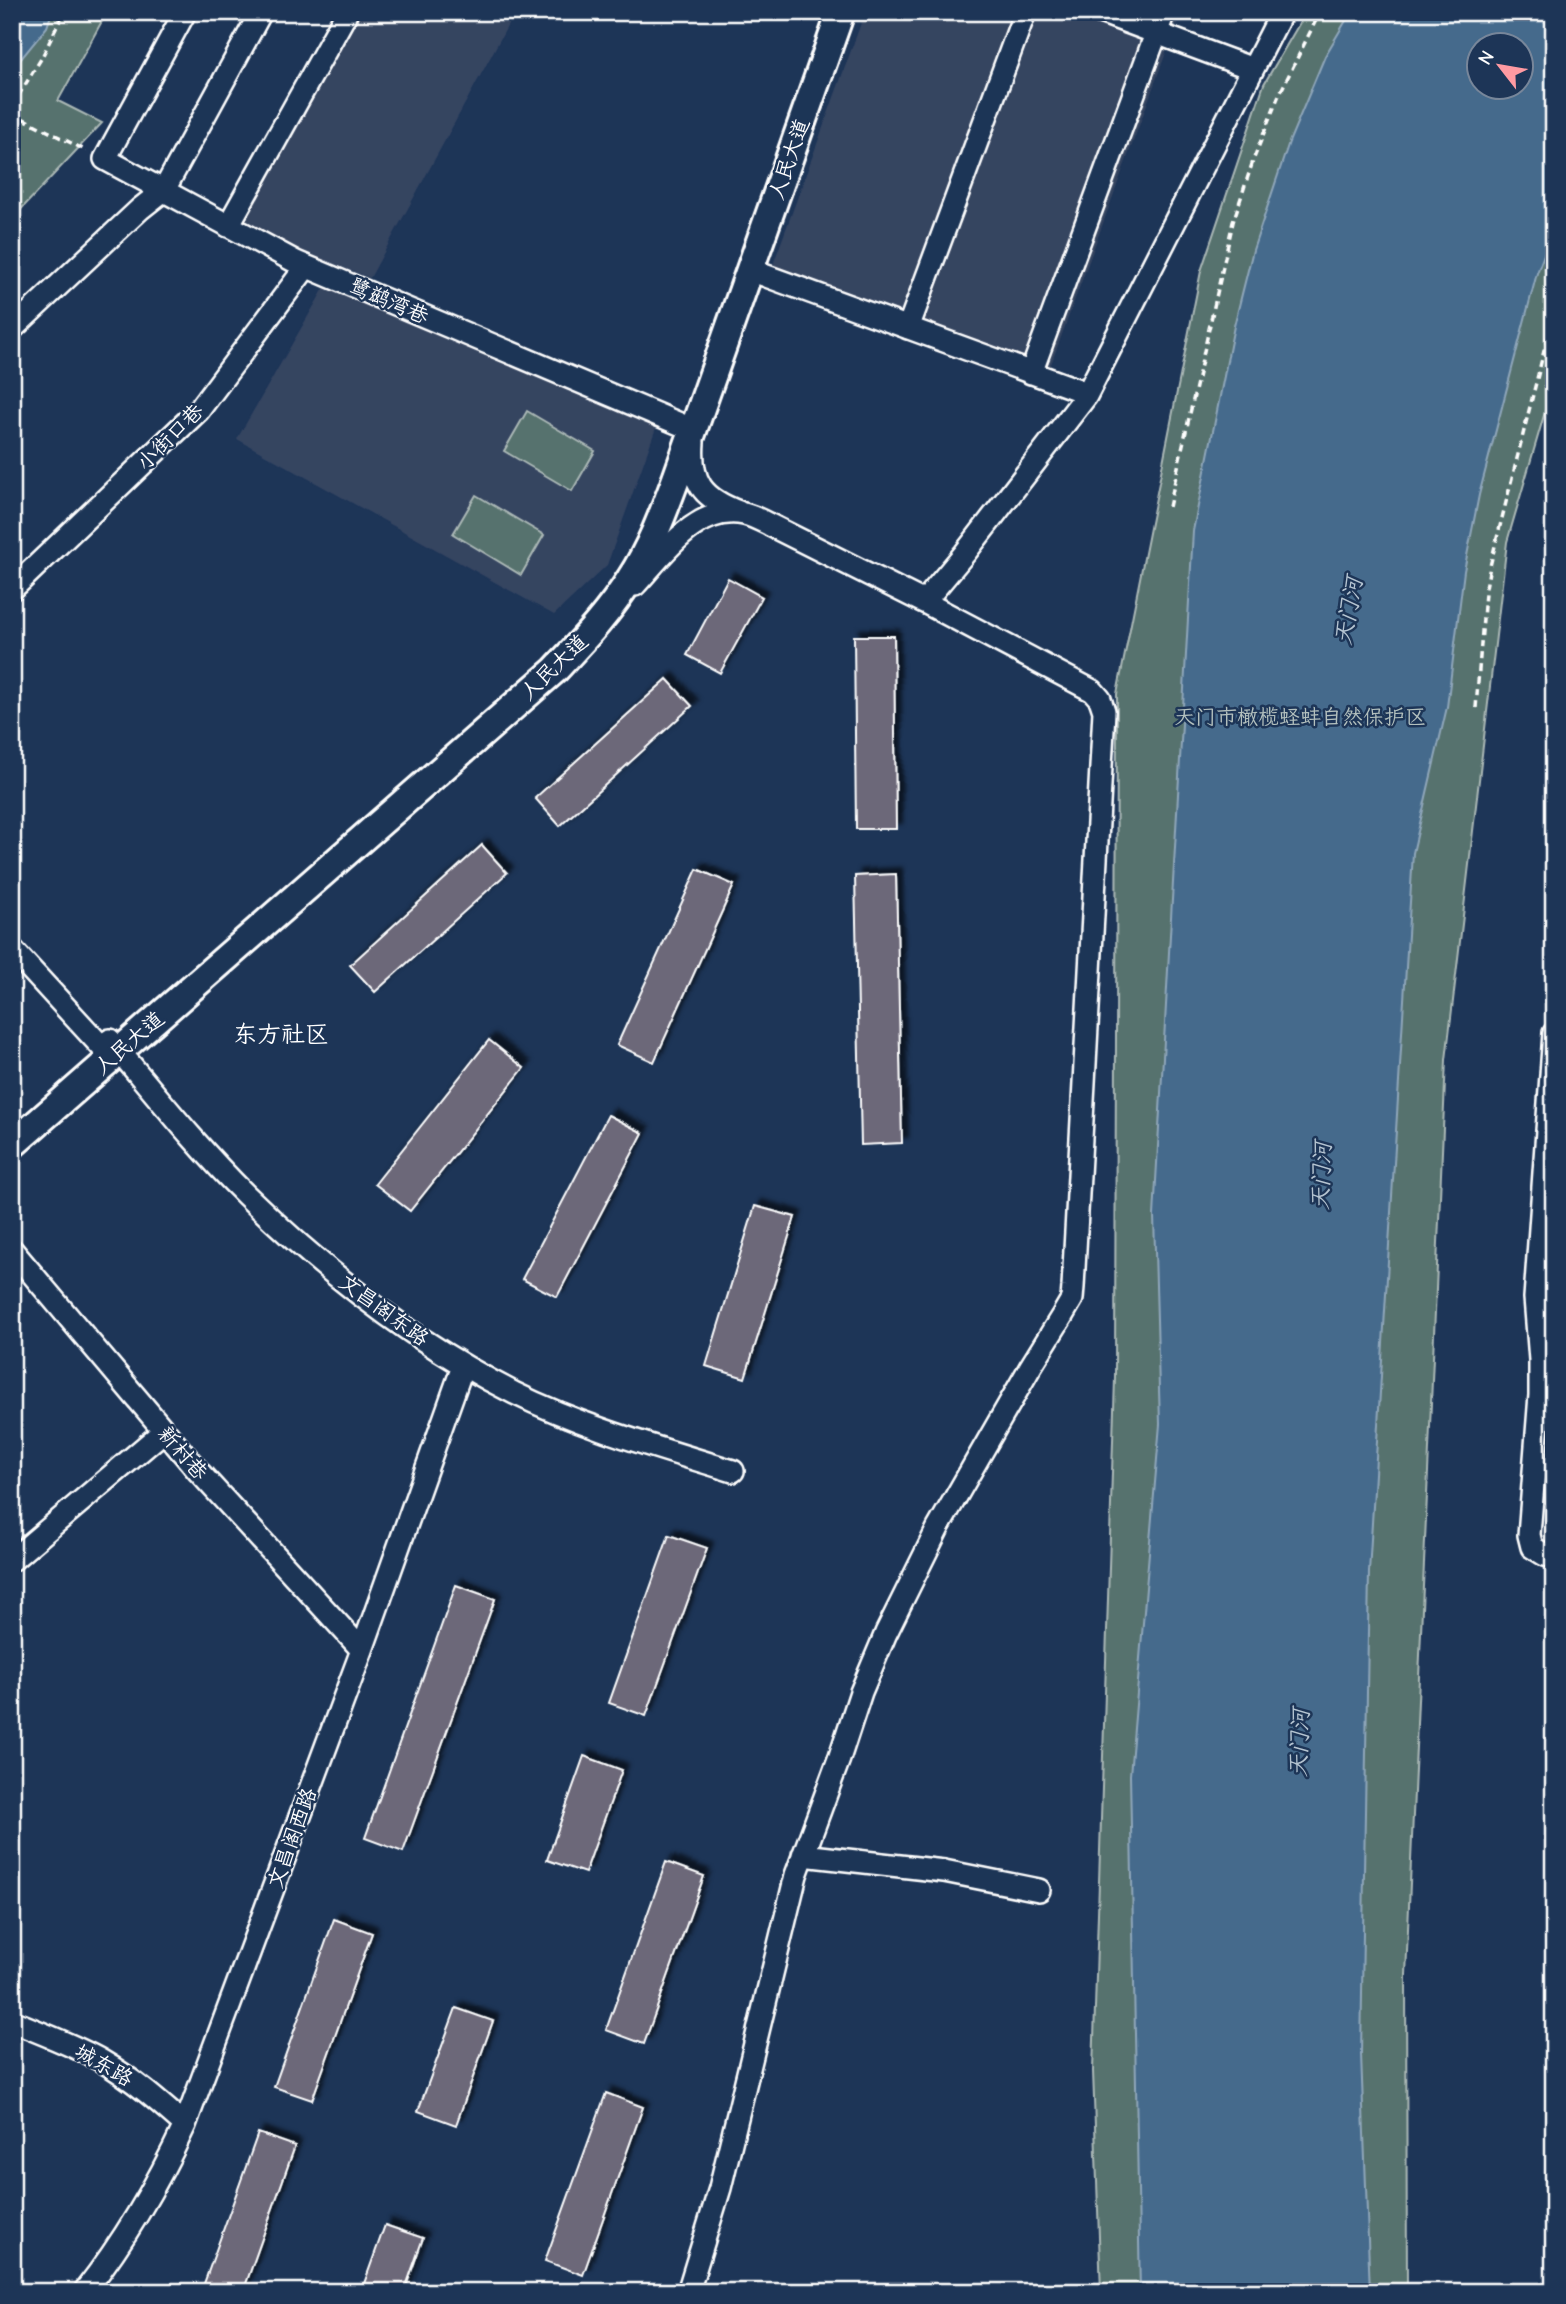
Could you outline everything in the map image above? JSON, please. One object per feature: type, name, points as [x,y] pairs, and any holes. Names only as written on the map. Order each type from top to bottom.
[{"type":"main road","name":"人民大道","points":[[12,1124],[111,1049],[555,670],[598,624],[631,578],[655,532],[827,12]]},
{"type":"main road","name":"人民大道","points":[[12,1145],[111,1049],[545,659],[587,615],[619,571],[688,428],[750,270],[841,12]]},
{"type":"street","points":[[105,159],[185,12]]},
{"type":"street","points":[[12,329],[163,190],[261,12]]},
{"type":"street","points":[[228,226],[347,12]]},
{"type":"street","points":[[908,328],[1025,12]]},
{"type":"street","points":[[1100,12],[1254,69]]},
{"type":"street","points":[[1031,373],[1164,12]]},
{"type":"street","points":[[924,602],[1072,417],[1087,393],[1282,12]]},
{"type":"street","name":"鹭鹚湾巷","points":[[105,159],[306,267],[688,428]]},
{"type":"street","name":"小街口巷","points":[[12,589],[199,410],[306,267]]},
{"type":"street","points":[[750,270],[1087,393]]},
{"type":"street","points":[[688,428],[693,466],[699,484],[707,496],[924,602],[1093,691],[1100,699],[1104,712],[1072,1299],[939,1528],[886,1633],[861,1692],[796,1875],[720,2188],[688,2292]]},
{"type":"street","points":[[598,624],[679,537],[711,516],[744,514]]},
{"type":"street","name":"文昌阁东路","points":[[12,949],[111,1049],[245,1194],[289,1235],[370,1301],[463,1366],[516,1394],[603,1430],[733,1471]]},
{"type":"street","points":[[1554,1033],[1535,1298],[1545,1329],[1540,1360],[1540,1395],[1529,1535],[1532,1547],[1554,1557]]},
{"type":"street","name":"新村巷","points":[[12,1250],[199,1472],[362,1650]]},
{"type":"street","name":"文昌阁西路","points":[[94,2287],[159,2179],[185,2125],[362,1650],[463,1366]]},
{"type":"street","points":[[12,1560],[164,1431]]},
{"type":"street","points":[[803,1855],[944,1871],[1039,1890]]},
{"type":"street","name":"城东路","points":[[12,2021],[67,2043],[104,2062],[139,2085],[185,2125]]},
{"type":"path","points":[[12,106],[41,59],[64,12]]},
{"type":"path","points":[[1169,507],[1233,222],[1279,95],[1320,12]]},
{"type":"path","points":[[12,113],[105,159]]},
{"type":"path","points":[[1476,708],[1485,593],[1490,566],[1554,312]]},
{"type":"shaded area","points":[[351,12],[515,12],[370,278],[302,252],[237,219]]},
{"type":"shaded area","points":[[865,12],[1181,12],[1047,375],[770,273]]},
{"type":"shaded area","points":[[326,285],[657,425],[607,565],[554,615],[237,439]]},
{"type":"green space","points":[[12,12],[107,12],[58,101],[102,123],[12,219]]},
{"type":"green space","name":"天门市橄榄蛏蚌自然保护区","points":[[1306,12],[1554,12],[1554,381],[1507,542],[1446,1060],[1406,1975],[1407,2292],[1101,2292],[1093,2071],[1115,1378],[1117,694],[1201,271],[1264,84]]},
{"type":"green space","points":[[527,411],[595,451],[572,491],[504,451]]},
{"type":"green space","points":[[476,495],[544,535],[521,575],[453,534]]},
{"type":"water","points":[[12,12],[52,12],[47,27],[12,70]]},
{"type":"water","name":"天门市橄榄蛏蚌自然保护区","points":[[1351,12],[1554,12],[1554,228],[1537,273],[1479,495],[1464,571],[1447,707],[1413,853],[1369,1572],[1361,2054],[1370,2292],[1140,2292],[1130,1775],[1160,1424],[1154,1216],[1193,531],[1234,326],[1253,250],[1289,142],[1325,56]]},
{"type":"building","points":[[728,578],[762,597],[720,673],[687,655]]},
{"type":"building","points":[[854,636],[894,636],[896,829],[856,829]]},
{"type":"building","points":[[667,679],[692,706],[560,826],[535,798]]},
{"type":"building","points":[[482,845],[507,873],[375,992],[350,965]]},
{"type":"building","points":[[697,869],[734,885],[654,1062],[617,1045]]},
{"type":"building","points":[[896,874],[902,1143],[861,1145],[855,876]]},
{"type":"building","points":[[489,1040],[524,1068],[410,1211],[375,1184]]},
{"type":"building","points":[[608,1115],[643,1133],[557,1297],[522,1279]]},
{"type":"building","points":[[755,1206],[795,1217],[745,1378],[706,1366]]},
{"type":"building","points":[[669,1535],[707,1548],[646,1716],[609,1703]]},
{"type":"building","points":[[456,1585],[495,1599],[403,1852],[365,1838]]},
{"type":"building","points":[[584,1756],[622,1770],[585,1873],[547,1860]]},
{"type":"building","points":[[666,1862],[704,1876],[644,2044],[606,2030]]},
{"type":"building","points":[[334,1919],[372,1933],[312,2100],[274,2087]]},
{"type":"building","points":[[456,2008],[493,2021],[456,2125],[418,2111]]},
{"type":"building","points":[[606,2093],[643,2107],[583,2275],[545,2261]]},
{"type":"building","points":[[258,2133],[295,2146],[243,2292],[201,2292]]},
{"type":"building","points":[[385,2225],[423,2238],[404,2292],[361,2292]]},
{"type":"district","name":"东方社区","points":[[281,1034]]},
{"type":"water label","name":"天门河","points":[[1348,611]]},
{"type":"water label","name":"天门河","points":[[1321,1176]]},
{"type":"water label","name":"天门河","points":[[1299,1743]]}]
